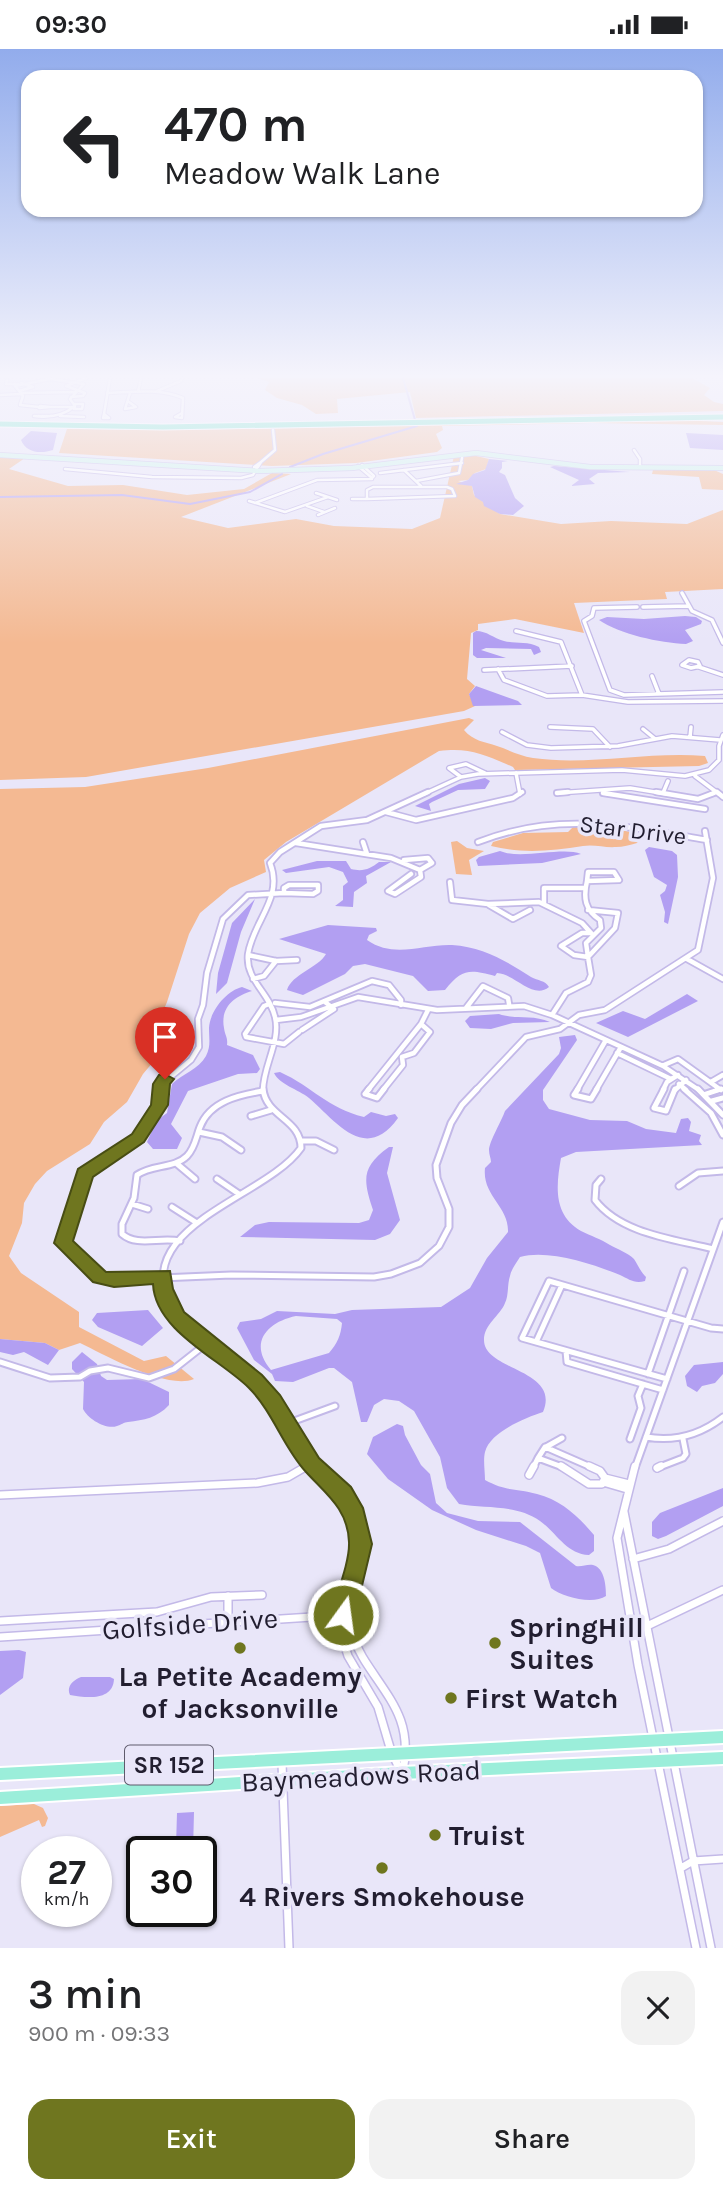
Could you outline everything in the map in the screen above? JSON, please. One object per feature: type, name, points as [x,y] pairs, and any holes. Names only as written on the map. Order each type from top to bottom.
[{"type":"main road","points":[[216,467],[257,469],[364,467]]},
{"type":"main road","points":[[587,467],[723,467]]},
{"type":"main road","points":[[691,467],[723,467]]},
{"type":"main road","name":"Baymeadows Road","points":[[0,1774],[723,1737]]},
{"type":"main road","name":"Baymeadows Road","points":[[0,1798],[402,1773],[723,1758]]},
{"type":"street","points":[[361,467],[362,474],[371,476]]},
{"type":"street","points":[[380,473],[424,467]]},
{"type":"street","points":[[416,481],[459,473],[460,467]]},
{"type":"street","points":[[65,469],[152,477],[230,478],[253,475],[257,469]]},
{"type":"street","points":[[404,470],[421,486]]},
{"type":"street","points":[[371,476],[373,487]]},
{"type":"street","points":[[255,503],[319,480],[371,476]]},
{"type":"street","points":[[352,499],[367,499],[455,496],[449,487],[373,487],[366,491],[367,499]]},
{"type":"street","points":[[316,493],[337,500]]},
{"type":"street","points":[[249,501],[281,512],[328,497]]},
{"type":"street","points":[[306,506],[324,512]]},
{"type":"street","points":[[318,515],[335,508]]},
{"type":"street","points":[[682,593],[689,606],[712,621],[723,643]]},
{"type":"street","points":[[616,701],[608,687],[584,621],[592,615],[594,608],[689,606]]},
{"type":"street","points":[[516,631],[559,640],[582,695]]},
{"type":"street","points":[[701,668],[700,663],[692,660],[681,663],[688,668],[701,668],[723,675]]},
{"type":"street","points":[[484,670],[572,666]]},
{"type":"street","points":[[498,669],[503,680],[542,695],[582,695],[616,701],[723,701]]},
{"type":"street","points":[[652,676],[659,694]]},
{"type":"street","points":[[613,692],[624,695],[723,692]]},
{"type":"street","points":[[550,727],[593,729],[610,747]]},
{"type":"street","points":[[690,737],[691,727]]},
{"type":"street","points":[[643,729],[655,739]]},
{"type":"street","points":[[402,1773],[389,1753],[385,1727],[375,1699],[341,1643],[339,1628],[361,1551],[359,1526],[343,1493],[312,1464],[272,1401],[254,1381],[184,1325],[172,1310],[163,1289],[163,1276],[180,1241],[197,1223],[295,1156],[301,1148],[298,1129],[271,1110],[263,1091],[276,1020],[272,1004],[253,979],[248,955],[275,880],[271,860],[321,826],[367,820],[461,777],[622,770],[674,776],[694,775],[709,770],[719,760],[722,738],[655,739],[610,747],[539,747],[522,743],[502,732]]},
{"type":"street","points":[[461,777],[449,768],[468,764],[485,774]]},
{"type":"street","points":[[386,812],[416,820],[519,796],[522,793],[516,773]]},
{"type":"street","points":[[694,775],[714,793],[723,797]]},
{"type":"street","points":[[663,793],[668,781]]},
{"type":"street","points":[[558,793],[625,788],[698,799],[714,793]]},
{"type":"street","points":[[597,792],[705,809]]},
{"type":"street","points":[[694,807],[698,799]]},
{"type":"street","name":"Star Drive","points":[[478,842],[540,824],[589,822],[707,840]]},
{"type":"street","points":[[284,893],[284,888],[289,885],[318,885],[318,891],[313,894],[248,895],[225,916],[207,973],[203,1005],[198,1019],[199,1048],[191,1060],[162,1084],[159,1105],[135,1141],[85,1174],[64,1237],[65,1246],[100,1277],[114,1280],[163,1276],[374,1277],[421,1263],[439,1246],[449,1227],[449,1209],[437,1178],[436,1164],[457,1111],[526,1037],[555,1031],[579,1015],[605,1010],[687,959],[701,946],[713,879],[705,831]]},
{"type":"street","points":[[295,842],[310,848],[339,849],[398,860],[428,858],[432,863],[420,870]]},
{"type":"street","points":[[363,842],[368,855]]},
{"type":"street","points":[[398,860],[420,870]]},
{"type":"street","points":[[411,874],[388,891],[395,894],[421,877],[420,870]]},
{"type":"street","points":[[587,881],[619,879],[614,872],[588,872],[583,891],[588,910],[602,925],[597,932],[582,933],[561,946],[574,955],[588,957]]},
{"type":"street","points":[[450,883],[452,900],[488,904],[528,901],[544,903],[585,925],[591,933]]},
{"type":"street","points":[[544,903],[544,888],[585,888]]},
{"type":"street","points":[[488,904],[513,919],[530,910]]},
{"type":"street","points":[[588,910],[618,913],[615,928],[588,957]]},
{"type":"street","points":[[552,1015],[566,993],[589,982],[591,975],[585,950],[591,933]]},
{"type":"street","points":[[248,955],[276,961],[297,960]]},
{"type":"street","points":[[687,959],[723,979]]},
{"type":"street","points":[[253,979],[264,976],[276,961]]},
{"type":"street","points":[[325,1002],[334,1009],[284,1044],[246,1037],[245,1034],[264,1006],[272,1004],[303,1008],[325,1002],[372,981],[388,985],[401,1000],[401,1005]]},
{"type":"street","points":[[466,1008],[484,986],[508,998],[509,1004]]},
{"type":"street","points":[[276,1020],[301,1017],[346,999],[364,997],[428,1010],[509,1004],[552,1015],[663,1066],[706,1094],[723,1115]]},
{"type":"street","points":[[421,1024],[430,1032],[414,1053],[401,1059],[403,1065],[377,1098],[365,1094],[421,1024],[428,1010]]},
{"type":"street","points":[[607,1040],[574,1094],[591,1099],[621,1047]]},
{"type":"street","points":[[617,1053],[671,1079]]},
{"type":"street","points":[[663,1066],[678,1059],[722,1089]]},
{"type":"street","points":[[679,1075],[671,1079],[654,1108],[666,1111],[679,1084],[687,1080]]},
{"type":"street","points":[[711,1082],[723,1075]]},
{"type":"street","points":[[679,1084],[711,1113],[723,1135]]},
{"type":"street","points":[[706,1094],[722,1089]]},
{"type":"street","points":[[180,1241],[161,1238],[139,1243],[125,1237],[122,1224],[132,1204],[135,1179],[139,1172],[176,1163],[192,1149],[204,1118],[219,1105],[242,1095],[263,1091]]},
{"type":"street","points":[[712,1101],[723,1098]]},
{"type":"street","points":[[251,1117],[271,1110]]},
{"type":"street","points":[[199,1132],[222,1137],[241,1150]]},
{"type":"street","points":[[302,1141],[316,1141],[334,1150]]},
{"type":"street","points":[[176,1163],[195,1179]]},
{"type":"street","points":[[679,1186],[698,1173],[723,1171]]},
{"type":"street","points":[[217,1178],[239,1194]]},
{"type":"street","points":[[601,1179],[596,1185],[595,1200],[606,1213],[649,1232],[713,1249]]},
{"type":"street","points":[[132,1204],[148,1209]]},
{"type":"street","points":[[172,1207],[197,1223]]},
{"type":"street","points":[[696,1948],[653,1740],[617,1538],[628,1487],[723,1222]]},
{"type":"street","points":[[648,1374],[684,1271]]},
{"type":"street","points":[[667,1379],[523,1338],[549,1281],[723,1329]]},
{"type":"street","points":[[536,1342],[562,1285]]},
{"type":"street","points":[[0,1362],[50,1378],[80,1377],[90,1371],[108,1368],[149,1378],[174,1369],[206,1343]]},
{"type":"street","points":[[566,1351],[567,1362],[663,1390]]},
{"type":"street","points":[[630,1439],[641,1408],[638,1397],[643,1384]]},
{"type":"street","points":[[286,1424],[335,1406]]},
{"type":"street","points":[[646,1437],[660,1440],[683,1439],[723,1417]]},
{"type":"street","points":[[529,1475],[545,1447],[562,1438]]},
{"type":"street","points":[[657,1468],[684,1458],[686,1454],[683,1439]]},
{"type":"street","points":[[545,1447],[600,1471],[604,1480],[628,1487]]},
{"type":"street","points":[[538,1458],[563,1467],[589,1484],[598,1485],[604,1480]]},
{"type":"street","points":[[0,1495],[257,1483],[288,1477],[312,1464]]},
{"type":"street","points":[[624,1511],[711,1948]]},
{"type":"street","points":[[633,1559],[668,1551],[723,1521]]},
{"type":"street","points":[[632,1629],[645,1627],[723,1590]]},
{"type":"street","points":[[0,1621],[157,1612],[211,1597],[262,1594]]},
{"type":"street","points":[[228,1596],[228,1623]]},
{"type":"street","points":[[343,1615],[362,1657],[399,1712],[407,1735],[408,1752],[402,1773]]},
{"type":"street","name":"Golfside Drive","points":[[0,1637],[343,1615]]},
{"type":"street","points":[[282,1759],[289,1948]]},
{"type":"street","points":[[681,1868],[694,1861],[723,1859]]},
{"type":"shaded area","points":[[0,467],[12,467],[9,469],[68,486],[123,485],[187,495],[244,489],[272,473],[291,474],[181,517],[228,528],[296,519],[334,526],[412,529],[440,518],[452,467],[487,467],[468,480],[458,481],[472,486],[474,495],[500,514],[561,524],[611,521],[687,524],[723,510],[723,589],[665,592],[667,599],[574,603],[584,633],[515,619],[478,624],[478,630],[471,633],[467,679],[475,686],[469,694],[475,706],[464,711],[86,777],[0,780]]},
{"type":"shaded area","points":[[486,467],[502,467],[499,472],[505,475],[515,498],[524,506],[513,515],[500,514],[484,506],[483,502],[475,497],[472,486],[456,484],[485,470]]},
{"type":"shaded area","points":[[550,467],[630,472],[598,473],[589,479],[595,484],[571,486],[579,480]]},
{"type":"shaded area","points":[[653,470],[714,470],[723,474],[723,490],[702,489],[699,477],[652,474]]},
{"type":"shaded area","points":[[607,617],[644,619],[696,617],[702,621],[701,624],[685,630],[693,641],[686,644],[640,637],[617,630],[599,620]]},
{"type":"shaded area","points":[[476,631],[504,641],[535,645],[541,652],[534,655],[531,649],[486,648],[481,650],[506,658],[477,658],[473,655],[473,633]]},
{"type":"shaded area","points":[[476,686],[518,701],[522,705],[473,706],[469,694]]},
{"type":"shaded area","points":[[469,718],[474,720],[464,730],[471,737],[533,758],[576,760],[684,755],[705,756],[708,763],[699,766],[515,770],[477,753],[460,750],[439,751],[286,842],[264,860],[266,872],[230,888],[200,913],[189,934],[159,1021],[159,1055],[143,1074],[127,1102],[104,1122],[90,1144],[47,1171],[35,1184],[24,1203],[22,1223],[9,1256],[21,1273],[79,1312],[79,1327],[144,1361],[166,1356],[194,1379],[182,1381],[153,1376],[80,1343],[59,1350],[45,1343],[0,1339],[0,789],[85,787],[208,768]]},
{"type":"shaded area","points":[[485,778],[490,781],[485,789],[458,790],[429,804],[431,811],[415,806],[459,784]]},
{"type":"shaded area","points":[[597,826],[631,832],[641,837],[637,843],[619,847],[587,846],[526,851],[491,846],[493,842],[523,833],[568,832],[573,827]]},
{"type":"shaded area","points":[[457,841],[467,848],[484,851],[469,860],[472,875],[456,874],[451,842]]},
{"type":"shaded area","points":[[649,847],[672,851],[677,855],[678,877],[668,924],[664,922],[665,912],[660,895],[667,885],[654,877],[645,850]]},
{"type":"shaded area","points":[[500,851],[519,854],[564,851],[581,854],[542,863],[478,866],[476,860],[479,857]]},
{"type":"shaded area","points":[[317,861],[346,861],[351,869],[359,870],[379,862],[391,862],[366,876],[367,883],[354,892],[353,907],[335,906],[343,900],[343,886],[348,882],[343,872],[329,867],[286,873],[282,870]]},
{"type":"shaded area","points":[[255,899],[241,932],[227,983],[216,994],[218,973],[232,923]]},
{"type":"shaded area","points":[[328,925],[376,928],[377,931],[369,935],[367,940],[388,949],[452,945],[474,949],[503,960],[549,987],[543,990],[530,989],[504,974],[497,973],[495,976],[467,972],[456,978],[445,990],[428,991],[413,976],[365,964],[353,966],[345,974],[303,995],[287,990],[294,980],[326,954],[279,939]]},
{"type":"shaded area","points":[[242,987],[252,991],[230,1003],[224,1014],[227,1045],[253,1055],[260,1069],[257,1073],[238,1074],[188,1091],[171,1124],[182,1138],[177,1149],[153,1149],[147,1142],[156,1121],[167,1113],[172,1084],[203,1061],[209,1049],[210,1022],[216,1009],[225,997]]},
{"type":"shaded area","points":[[687,994],[698,1001],[628,1037],[596,1023],[623,1011],[645,1019]]},
{"type":"shaded area","points":[[499,1014],[550,1022],[513,1023],[491,1029],[470,1028],[465,1021],[470,1016]]},
{"type":"shaded area","points":[[575,1035],[577,1040],[543,1090],[543,1100],[549,1109],[590,1120],[627,1121],[646,1129],[676,1133],[681,1119],[688,1118],[691,1122],[689,1131],[701,1135],[699,1141],[702,1145],[576,1152],[561,1158],[558,1189],[565,1217],[581,1231],[632,1257],[646,1277],[645,1281],[632,1281],[597,1266],[557,1256],[520,1257],[511,1274],[505,1303],[485,1334],[487,1350],[532,1378],[541,1387],[546,1398],[543,1412],[509,1427],[488,1445],[484,1455],[485,1480],[546,1497],[568,1510],[594,1535],[594,1551],[589,1555],[574,1551],[540,1521],[521,1512],[459,1504],[447,1488],[440,1457],[414,1411],[399,1401],[384,1399],[374,1405],[367,1422],[361,1422],[352,1382],[334,1368],[293,1382],[275,1381],[272,1374],[254,1360],[237,1328],[240,1322],[261,1319],[277,1311],[335,1314],[352,1310],[441,1307],[470,1288],[487,1258],[508,1232],[504,1215],[485,1178],[485,1168],[491,1162],[491,1142],[505,1111],[559,1054],[559,1037]],"holes":[[[296,1316],[337,1319],[342,1323],[341,1331],[329,1353],[271,1370],[264,1360],[261,1343],[264,1335],[277,1323]]]},
{"type":"shaded area","points":[[280,1072],[351,1113],[364,1117],[371,1112],[386,1116],[395,1114],[398,1118],[386,1131],[374,1138],[351,1134],[309,1098],[280,1081],[274,1073]]},
{"type":"shaded area","points":[[389,1147],[393,1147],[387,1173],[400,1220],[390,1234],[375,1240],[240,1237],[255,1225],[269,1222],[359,1223],[369,1220],[373,1210],[367,1190],[367,1175],[373,1161]]},
{"type":"shaded area","points":[[148,1310],[163,1328],[142,1346],[98,1327],[92,1320],[97,1313]]},
{"type":"shaded area","points":[[0,1339],[45,1343],[59,1350],[48,1365],[24,1352],[13,1355],[0,1352]]},
{"type":"shaded area","points":[[82,1352],[97,1364],[101,1376],[107,1380],[142,1379],[169,1392],[169,1405],[155,1416],[118,1426],[98,1423],[83,1409],[84,1382],[72,1369],[72,1362]]},
{"type":"shaded area","points":[[723,1362],[723,1374],[715,1383],[702,1386],[697,1392],[687,1386],[685,1376],[694,1365]]},
{"type":"shaded area","points":[[397,1424],[403,1426],[421,1465],[430,1474],[436,1503],[447,1513],[478,1521],[520,1522],[576,1566],[597,1567],[604,1578],[606,1596],[586,1600],[556,1591],[551,1588],[540,1553],[476,1530],[432,1510],[388,1479],[367,1454],[373,1437]]},
{"type":"shaded area","points":[[723,1488],[723,1506],[666,1536],[658,1539],[652,1536],[652,1522],[660,1513]]},
{"type":"shaded area","points":[[0,1651],[26,1652],[23,1678],[0,1695]]},
{"type":"shaded area","points":[[81,1677],[110,1677],[114,1679],[113,1686],[104,1695],[70,1695],[71,1684]]},
{"type":"shaded area","points":[[34,1804],[43,1808],[48,1818],[45,1826],[42,1827],[39,1820],[0,1837],[0,1806]]},
{"type":"shaded area","points":[[194,1812],[193,1836],[176,1836],[177,1813]]},
{"type":"waterway","points":[[0,497],[122,495],[190,504],[250,492],[282,474]]},
{"type":"place","name":"SpringHill Suites","points":[[495,1643]]},
{"type":"place","name":"La Petite Academy of Jacksonville","points":[[240,1648]]},
{"type":"place","name":"First Watch","points":[[451,1698]]},
{"type":"place","name":"Truist","points":[[435,1835]]},
{"type":"place","name":"4 Rivers Smokehouse","points":[[382,1868]]},
{"type":"route","points":[[165,1079],[160,1090],[159,1105],[138,1138],[89,1169],[82,1178],[63,1243],[94,1274],[106,1279],[163,1276],[163,1289],[176,1316],[193,1333],[254,1381],[272,1401],[312,1464],[343,1493],[359,1526],[361,1551],[343,1615]]}]
